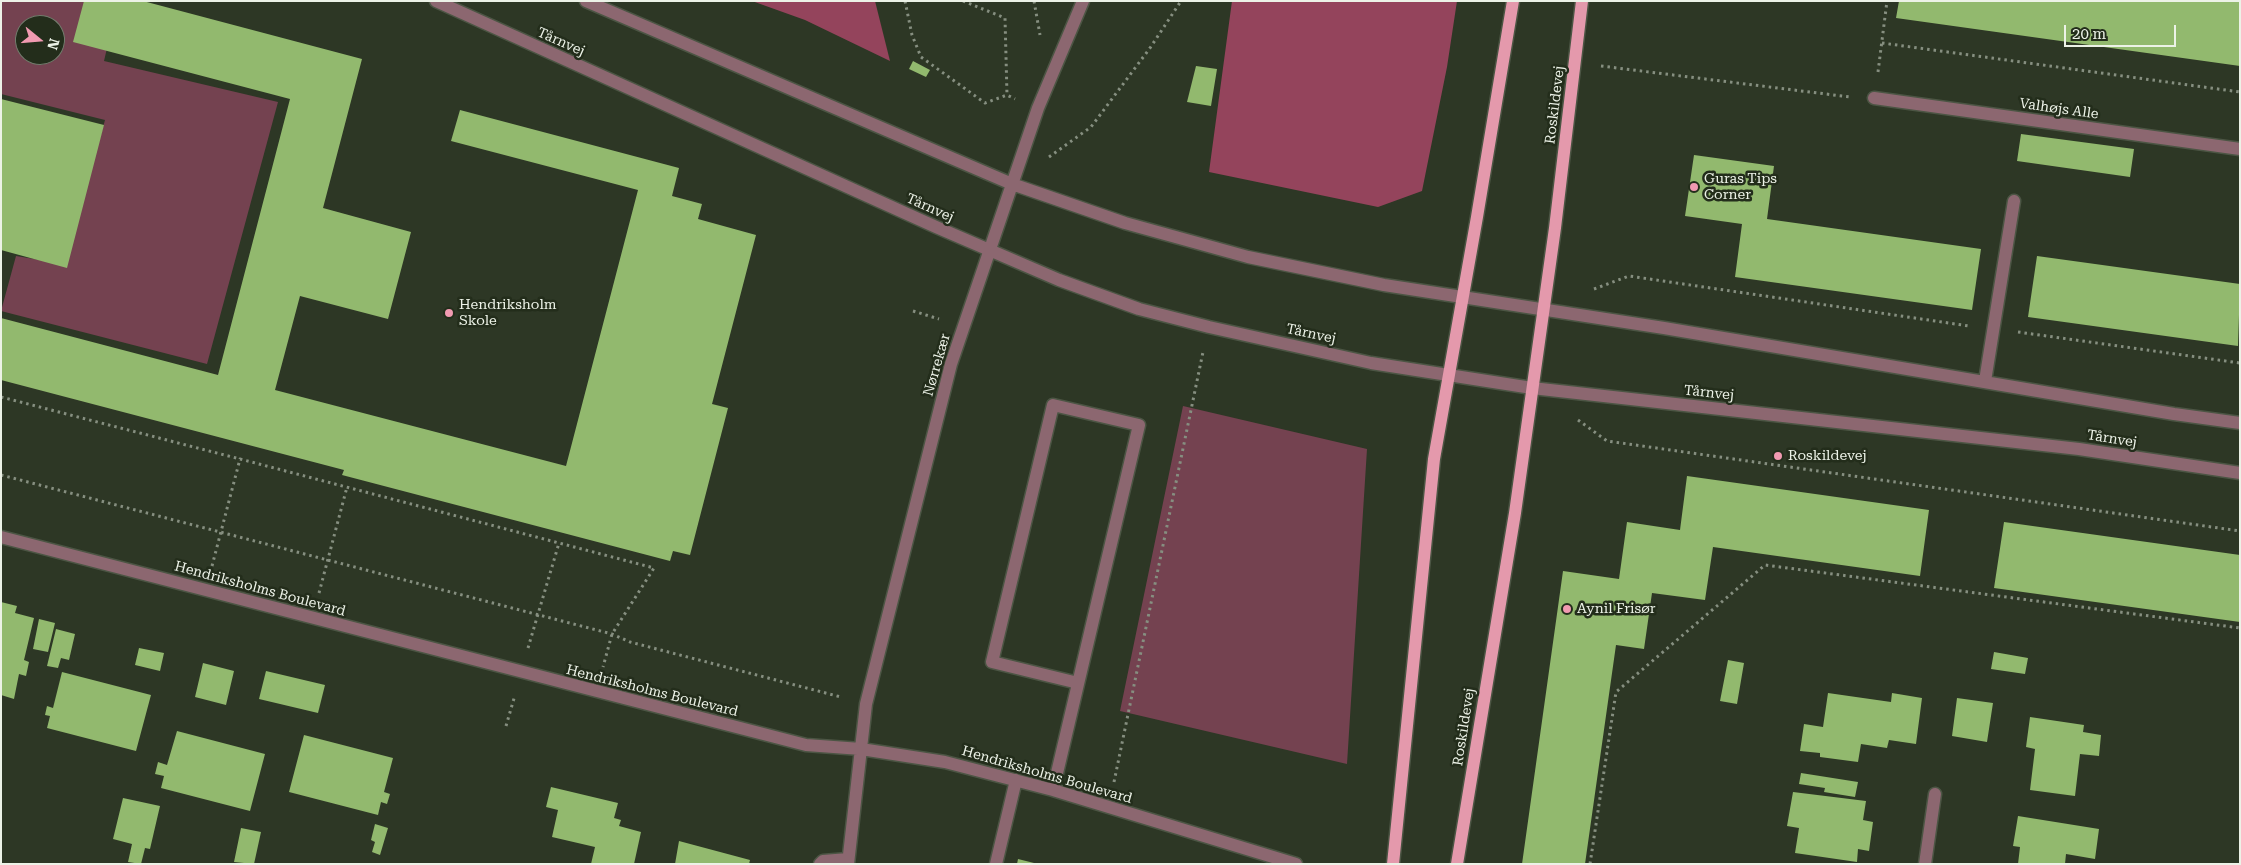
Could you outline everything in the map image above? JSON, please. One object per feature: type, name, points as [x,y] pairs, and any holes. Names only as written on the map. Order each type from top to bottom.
[{"type":"main road","points":[[1393,864],[1434,459],[1513,1]]},
{"type":"main road","name":"Roskildevej","points":[[1457,864],[1515,513],[1544,309],[1582,1]]},
{"type":"street","name":"Tårnvej","points":[[436,1],[936,227],[1068,283],[1139,309],[1208,327],[1371,363],[1449,376],[1532,388],[2079,449],[2240,473]]},
{"type":"street","points":[[586,1],[1012,184],[1125,223],[1248,257],[1384,285],[1544,309],[2174,414],[2240,423]]},
{"type":"street","name":"Nørrekær","points":[[848,862],[866,704],[951,364],[1038,108],[1083,1]]},
{"type":"street","name":"Valhøjs Alle","points":[[1874,98],[2240,149]]},
{"type":"street","points":[[1985,381],[2014,201]]},
{"type":"street","points":[[1053,790],[1139,425],[1053,405],[992,662],[1078,683]]},
{"type":"street","name":"Hendriksholms Boulevard","points":[[1,537],[806,745],[861,749],[945,762],[1053,790],[1296,864]]},
{"type":"street","points":[[996,864],[1016,780]]},
{"type":"street","points":[[1925,864],[1935,794]]},
{"type":"street","points":[[820,864],[823,861],[848,862]]},
{"type":"path","points":[[905,1],[912,36],[921,57],[985,103]]},
{"type":"path","points":[[962,1],[1005,18],[1007,95]]},
{"type":"path","points":[[1012,184],[1091,126],[1150,48],[1181,1]]},
{"type":"path","points":[[1575,62],[1835,96],[1874,98],[1887,1]]},
{"type":"path","points":[[1882,43],[2240,92]]},
{"type":"path","points":[[1586,292],[1629,276],[2240,364]]},
{"type":"path","points":[[1108,808],[1208,327]]},
{"type":"path","points":[[1,397],[654,568],[612,634]]},
{"type":"path","points":[[1577,420],[1607,441],[2240,531]]},
{"type":"path","points":[[206,591],[240,459]]},
{"type":"path","points":[[1,474],[612,634],[630,642],[866,704]]},
{"type":"path","points":[[312,618],[347,487]]},
{"type":"path","points":[[506,726],[559,543]]},
{"type":"path","points":[[1590,864],[1616,692],[1765,565],[2240,628]]},
{"type":"shaded area","points":[[1,1],[118,1],[104,61],[278,102],[207,364],[1,311],[16,256],[65,264],[105,120],[1,94]]},
{"type":"shaded area","points":[[752,1],[875,1],[890,61],[805,20]]},
{"type":"shaded area","points":[[1232,1],[1457,1],[1447,67],[1422,191],[1378,207],[1209,172]]},
{"type":"shaded area","points":[[1183,406],[1367,449],[1347,764],[1120,711]]},
{"type":"building","points":[[84,1],[143,1],[362,59],[323,208],[411,232],[388,319],[300,296],[275,390],[566,466],[638,190],[451,141],[460,110],[679,168],[672,196],[702,204],[698,219],[756,235],[712,404],[728,408],[690,555],[673,551],[670,561],[342,475],[344,470],[1,380],[1,318],[218,375],[290,99],[73,42]]},
{"type":"building","points":[[1899,1],[2240,1],[2240,66],[1896,18]]},
{"type":"building","points":[[913,61],[930,70],[926,77],[909,69]]},
{"type":"building","points":[[1196,66],[1217,69],[1211,106],[1187,102]]},
{"type":"building","points":[[1,99],[104,125],[67,268],[1,250]]},
{"type":"building","points":[[2021,134],[2134,149],[2130,177],[2017,161]]},
{"type":"building","points":[[1694,155],[1774,166],[1767,219],[1981,249],[1972,310],[1735,277],[1742,224],[1685,216]]},
{"type":"building","points":[[2037,256],[2240,284],[2238,346],[2028,317]]},
{"type":"building","points":[[1687,476],[1929,510],[1920,576],[1713,547],[1705,600],[1652,593],[1644,649],[1616,645],[1585,864],[1522,864],[1563,571],[1619,579],[1627,522],[1680,530]]},
{"type":"building","points":[[2004,522],[2240,555],[2240,622],[1994,588]]},
{"type":"building","points":[[1,602],[17,606],[15,613],[34,618],[24,660],[29,662],[26,676],[19,674],[14,699],[1,695]]},
{"type":"building","points":[[39,619],[55,623],[48,652],[33,649]]},
{"type":"building","points":[[56,629],[75,634],[69,660],[61,658],[58,668],[47,666]]},
{"type":"building","points":[[139,648],[164,653],[160,671],[135,665]]},
{"type":"building","points":[[1994,652],[2028,658],[2025,674],[1991,669]]},
{"type":"building","points":[[1728,660],[1744,663],[1737,704],[1720,701]]},
{"type":"building","points":[[203,663],[234,671],[226,705],[195,697]]},
{"type":"building","points":[[266,671],[325,685],[318,713],[259,699]]},
{"type":"building","points":[[62,672],[151,695],[136,751],[47,728],[50,716],[45,715],[47,706],[53,708]]},
{"type":"building","points":[[1828,693],[1891,702],[1892,693],[1922,698],[1916,744],[1889,740],[1887,748],[1861,744],[1858,762],[1820,757],[1820,753],[1800,751],[1804,724],[1823,727]]},
{"type":"building","points":[[1957,698],[1993,703],[1987,742],[1952,736]]},
{"type":"building","points":[[2030,717],[2084,725],[2083,732],[2101,735],[2099,756],[2080,754],[2075,796],[2030,790],[2035,749],[2026,747]]},
{"type":"building","points":[[177,731],[265,754],[250,811],[161,788],[164,776],[155,774],[158,762],[167,765]]},
{"type":"building","points":[[304,735],[393,758],[384,792],[390,794],[387,804],[381,802],[378,815],[289,792]]},
{"type":"building","points":[[1801,773],[1858,782],[1855,797],[1824,792],[1825,788],[1799,784]]},
{"type":"building","points":[[551,787],[618,803],[614,818],[621,820],[619,826],[641,832],[634,864],[591,864],[595,847],[552,837],[558,810],[546,807]]},
{"type":"building","points":[[1793,792],[1866,801],[1863,820],[1873,822],[1869,851],[1858,849],[1857,862],[1795,853],[1799,828],[1787,826]]},
{"type":"building","points":[[123,798],[160,806],[150,849],[145,848],[141,864],[128,862],[132,844],[113,839]]},
{"type":"building","points":[[2018,816],[2099,829],[2095,859],[2066,854],[2065,864],[2018,864],[2020,847],[2013,846]]},
{"type":"building","points":[[375,824],[388,828],[380,855],[372,852],[375,842],[371,840]]},
{"type":"building","points":[[241,828],[261,832],[254,864],[234,862]]},
{"type":"building","points":[[679,841],[750,860],[749,864],[675,864]]},
{"type":"building","points":[[1018,859],[1034,863],[1034,864],[1017,864]]},
{"type":"place","name":"Guras Tips Corner","points":[[1694,187]]},
{"type":"place","name":"Hendriksholm Skole","points":[[449,313]]},
{"type":"place","name":"Roskildevej","points":[[1778,456]]},
{"type":"place","name":"Aynil Frisør","points":[[1567,609]]}]
